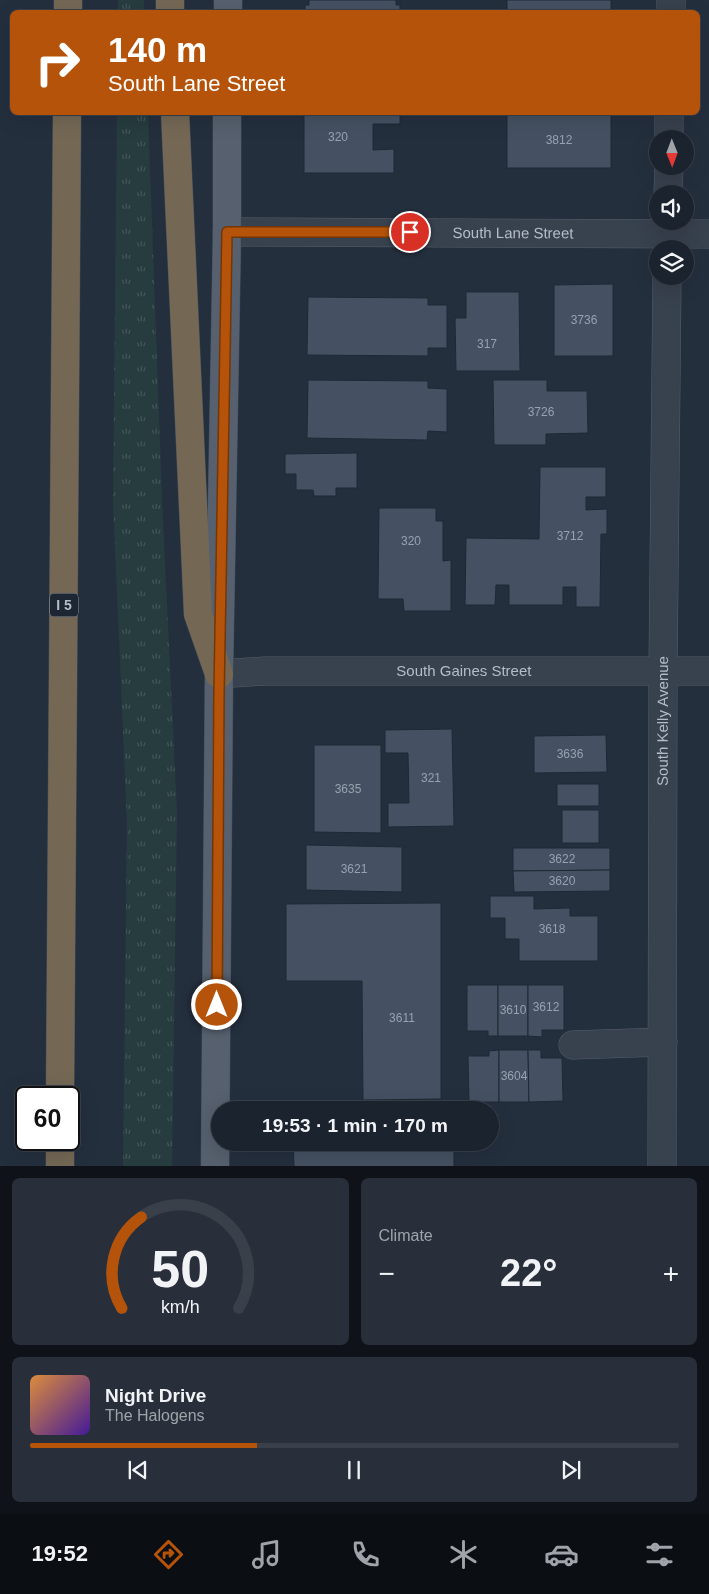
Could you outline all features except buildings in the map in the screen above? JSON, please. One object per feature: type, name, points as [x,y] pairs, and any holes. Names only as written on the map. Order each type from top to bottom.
[{"type":"highway","name":"I 5","points":[[60,1086],[67,115]]},
{"type":"highway","points":[[175,115],[198,614],[220,674]]},
{"type":"highway","points":[[60,1151],[60,1166]]},
{"type":"main road","points":[[215,1166],[227,115]]},
{"type":"street","points":[[669,115],[669,130]]},
{"type":"street","name":"South Lane Street","points":[[227,232],[709,234]]},
{"type":"street","name":"South Kelly Avenue","points":[[662,1166],[667,285]]},
{"type":"street","name":"South Gaines Street","points":[[220,674],[265,671],[709,672]]},
{"type":"street","points":[[573,1045],[663,1042]]},
{"type":"green space","points":[[118,0],[144,0],[144,10],[118,10]]},
{"type":"green space","points":[[117,115],[148,115],[162,500],[177,813],[172,1166],[123,1166],[127,823],[113,501]]},
{"type":"route","points":[[217,1005],[219,694],[227,232],[410,232]]}]
